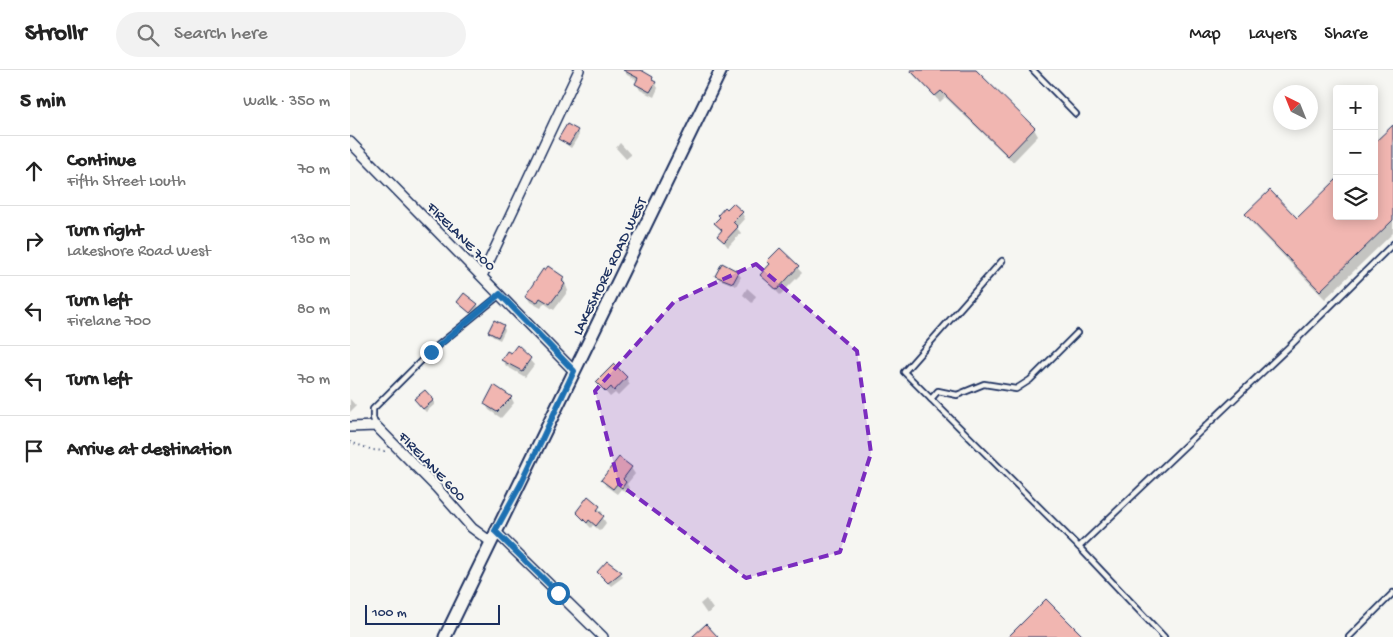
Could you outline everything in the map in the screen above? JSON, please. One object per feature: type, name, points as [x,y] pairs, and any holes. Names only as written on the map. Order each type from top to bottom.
[{"type":"main road","name":"LAKESHORE ROAD WEST","points":[[445,637],[721,70]]},
{"type":"street","points":[[482,276],[579,70]]},
{"type":"street","name":"FIRELANE 700","points":[[350,142],[574,371]]},
{"type":"street","points":[[350,427],[376,426]]},
{"type":"street","name":"FIRELANE 600","points":[[376,426],[436,486],[472,528],[493,537],[603,637]]},
{"type":"lane","points":[[1033,70],[1076,114]]},
{"type":"lane","points":[[1079,548],[1292,344],[1393,244]]},
{"type":"lane","points":[[1002,261],[904,372],[1079,548],[1164,637]]},
{"type":"lane","points":[[376,426],[373,409],[431,352],[500,294]]},
{"type":"lane","points":[[930,399],[938,391],[956,396],[984,384],[1016,389],[1030,380],[1077,333]]},
{"type":"lane","points":[[1349,637],[1393,594]]},
{"type":"path","points":[[350,442],[379,451],[384,451],[392,443]]},
{"type":"highlighted area","points":[[756,264],[857,351],[871,453],[840,552],[746,578],[619,484],[595,391],[674,302]]},
{"type":"building","points":[[623,70],[641,70],[653,77],[652,80],[656,82],[650,92],[635,84],[638,78]]},
{"type":"building","points":[[910,70],[976,70],[1035,128],[1008,156],[941,91],[935,96]]},
{"type":"building","points":[[567,124],[578,130],[569,145],[558,139]]},
{"type":"building","points":[[1393,125],[1393,220],[1320,291],[1245,214],[1270,190],[1297,218],[1333,183],[1333,220],[1378,220],[1378,139]]},
{"type":"building","points":[[733,203],[743,212],[733,222],[738,227],[724,242],[717,236],[722,230],[714,223],[720,217],[718,215],[725,207],[727,209]]},
{"type":"building","points":[[780,248],[799,266],[777,290],[760,275],[770,264],[767,261]]},
{"type":"building","points":[[722,263],[739,272],[733,283],[715,276]]},
{"type":"building","points":[[548,266],[564,277],[562,281],[565,284],[550,304],[540,298],[537,303],[525,296],[543,269],[545,270]]},
{"type":"building","points":[[464,293],[478,304],[470,313],[457,302]]},
{"type":"building","points":[[494,320],[504,325],[498,337],[488,332]]},
{"type":"building","points":[[517,345],[531,358],[522,371],[501,360],[507,351],[511,353]]},
{"type":"building","points":[[614,364],[627,377],[614,391],[611,387],[606,392],[596,382]]},
{"type":"building","points":[[494,385],[512,397],[497,412],[484,404]]},
{"type":"building","points":[[425,390],[434,400],[423,409],[414,399]]},
{"type":"building","points":[[619,457],[632,467],[623,479],[626,482],[622,488],[617,484],[613,489],[601,480]]},
{"type":"building","points":[[588,496],[600,506],[597,510],[604,516],[596,526],[589,520],[587,523],[576,512]]},
{"type":"building","points":[[607,561],[622,572],[608,583],[597,572]]},
{"type":"building","points":[[1046,599],[1084,637],[1008,637]]},
{"type":"building","points":[[706,624],[718,637],[692,637]]},
{"type":"route","points":[[431,352],[500,294],[574,371],[521,484],[495,531],[558,593]]}]
